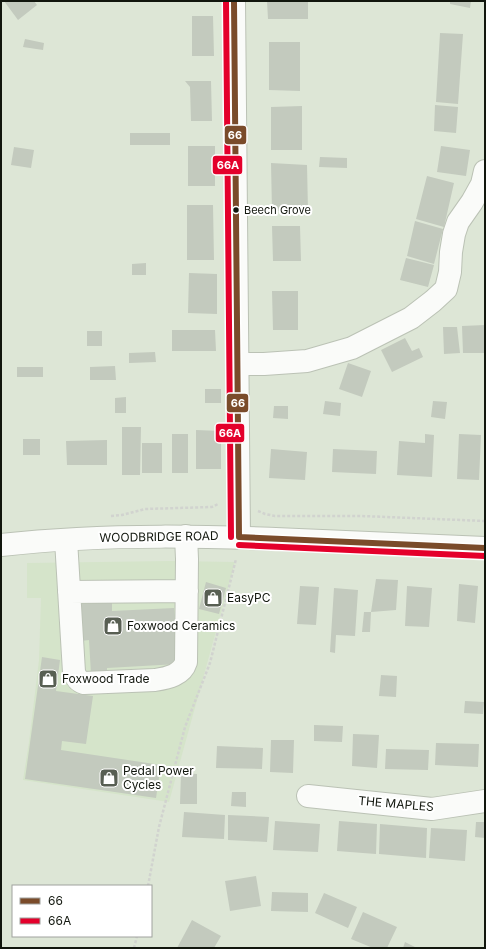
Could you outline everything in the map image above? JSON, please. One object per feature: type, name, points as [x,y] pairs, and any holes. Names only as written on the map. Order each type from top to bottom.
[{"type":"street","points":[[234,1],[239,537]]},
{"type":"street","points":[[237,364],[307,361],[352,348],[411,318],[441,295],[446,289],[450,272],[451,252],[458,222],[482,184],[485,172]]},
{"type":"street","name":"WOODBRIDGE ROAD","points":[[1,545],[125,536],[186,536],[485,548]]},
{"type":"street","points":[[66,540],[74,672],[75,678],[84,683],[155,680],[172,677],[185,667],[187,591],[186,536]]},
{"type":"street","points":[[69,592],[187,591]]},
{"type":"street","name":"THE MAPLES","points":[[308,796],[432,809],[485,801]]},
{"type":"path","points":[[148,885],[159,827],[185,727],[210,662],[236,559]]},
{"type":"path","points":[[134,948],[137,937]]},
{"type":"shaded area","points":[[171,561],[235,562],[169,802],[23,780],[39,660],[41,598],[27,598],[27,563]]},
{"type":"building","points":[[4,1],[34,1],[37,5],[18,20]]},
{"type":"building","points":[[267,1],[308,1],[308,19],[268,19]]},
{"type":"building","points":[[450,1],[471,1],[470,8],[450,4]]},
{"type":"building","points":[[192,16],[213,16],[214,56],[192,56]]},
{"type":"building","points":[[440,33],[463,34],[458,104],[436,102]]},
{"type":"building","points":[[25,39],[44,43],[43,50],[23,47]]},
{"type":"building","points":[[269,42],[300,42],[300,91],[269,90]]},
{"type":"building","points":[[185,81],[211,81],[212,121],[191,121],[190,87]]},
{"type":"building","points":[[435,105],[458,107],[456,133],[434,131]]},
{"type":"building","points":[[302,106],[302,150],[271,150],[271,107]]},
{"type":"building","points":[[130,133],[170,133],[170,145],[130,145]]},
{"type":"building","points":[[188,146],[215,146],[215,186],[188,186]]},
{"type":"building","points":[[441,146],[470,150],[466,176],[437,172]]},
{"type":"building","points":[[14,147],[34,150],[31,168],[11,165]]},
{"type":"building","points":[[320,157],[347,158],[347,168],[319,167]]},
{"type":"building","points":[[271,163],[307,165],[308,211],[272,211]]},
{"type":"building","points":[[427,176],[454,183],[444,227],[416,219]]},
{"type":"building","points":[[187,205],[213,205],[214,260],[187,260]]},
{"type":"building","points":[[415,221],[443,229],[434,264],[407,256]]},
{"type":"building","points":[[272,226],[300,226],[301,261],[273,261]]},
{"type":"building","points":[[406,258],[434,265],[428,287],[400,280]]},
{"type":"building","points":[[146,263],[146,275],[132,275],[132,264]]},
{"type":"building","points":[[189,273],[217,274],[217,314],[188,313]]},
{"type":"building","points":[[272,291],[298,291],[298,330],[273,330]]},
{"type":"building","points":[[485,325],[485,353],[463,353],[462,326]]},
{"type":"building","points":[[443,327],[457,327],[460,353],[444,354]]},
{"type":"building","points":[[172,330],[215,330],[216,351],[172,351]]},
{"type":"building","points":[[87,331],[102,331],[102,346],[87,346]]},
{"type":"building","points":[[405,338],[412,351],[419,348],[423,357],[392,372],[381,350]]},
{"type":"building","points":[[155,352],[156,362],[129,363],[129,353]]},
{"type":"building","points":[[348,363],[371,371],[362,397],[339,389]]},
{"type":"building","points":[[115,366],[116,380],[90,380],[90,367]]},
{"type":"building","points":[[17,367],[43,367],[43,377],[17,377]]},
{"type":"building","points":[[205,389],[221,389],[221,403],[205,403]]},
{"type":"building","points":[[126,397],[126,413],[115,413],[115,398]]},
{"type":"building","points":[[325,401],[341,403],[340,416],[323,414]]},
{"type":"building","points":[[433,401],[447,402],[445,419],[431,417]]},
{"type":"building","points":[[274,406],[288,406],[288,419],[273,418]]},
{"type":"building","points":[[122,427],[141,427],[140,475],[122,475]]},
{"type":"building","points":[[196,430],[221,431],[221,469],[196,469]]},
{"type":"building","points":[[172,434],[188,434],[188,473],[172,473]]},
{"type":"building","points":[[425,434],[434,435],[432,477],[397,475],[399,441],[425,443]]},
{"type":"building","points":[[459,434],[481,435],[479,480],[457,479]]},
{"type":"building","points":[[23,439],[40,439],[40,455],[23,455]]},
{"type":"building","points":[[107,440],[107,465],[67,465],[66,441]]},
{"type":"building","points":[[142,443],[162,443],[162,473],[142,473]]},
{"type":"building","points":[[271,449],[307,452],[305,480],[269,478]]},
{"type":"building","points":[[333,449],[377,451],[376,474],[332,472]]},
{"type":"building","points":[[376,579],[398,580],[396,610],[371,612]]},
{"type":"building","name":"EasyPC","points":[[206,582],[226,588],[219,614],[199,609]]},
{"type":"building","points":[[459,584],[478,586],[475,623],[457,621]]},
{"type":"building","points":[[300,586],[319,587],[316,625],[297,624]]},
{"type":"building","points":[[407,586],[432,588],[429,627],[405,626]]},
{"type":"building","points":[[334,588],[358,590],[355,636],[336,635],[335,653],[330,652]]},
{"type":"building","name":"Foxwood Ceramics","points":[[112,602],[112,611],[174,608],[178,664],[107,668],[107,673],[91,674],[89,640],[81,641],[79,604]]},
{"type":"building","points":[[364,612],[371,612],[370,632],[362,632]]},
{"type":"building","points":[[42,657],[60,660],[56,691],[93,696],[86,744],[62,741],[61,750],[161,765],[156,798],[25,779]]},
{"type":"building","points":[[381,675],[397,676],[396,697],[379,696]]},
{"type":"building","points":[[465,701],[484,702],[483,714],[464,713]]},
{"type":"building","points":[[314,725],[343,726],[342,742],[314,741]]},
{"type":"building","points":[[353,734],[379,735],[377,768],[352,766]]},
{"type":"building","points":[[271,740],[294,740],[293,773],[270,772]]},
{"type":"building","points":[[436,743],[479,744],[478,767],[435,765]]},
{"type":"building","points":[[217,746],[263,748],[262,769],[216,768]]},
{"type":"building","points":[[386,749],[429,750],[428,770],[385,769]]},
{"type":"building","points":[[181,773],[197,774],[197,804],[180,804]]},
{"type":"building","points":[[232,792],[246,792],[246,807],[231,806]]},
{"type":"building","points":[[184,812],[225,815],[224,839],[182,837]]},
{"type":"building","points":[[228,815],[269,817],[267,842],[228,840]]},
{"type":"building","points":[[275,821],[320,824],[318,852],[273,850]]},
{"type":"building","points":[[339,821],[377,824],[376,854],[337,851]]},
{"type":"building","points":[[476,822],[485,822],[485,838],[475,837]]},
{"type":"building","points":[[380,824],[427,828],[426,858],[379,854]]},
{"type":"building","points":[[431,828],[467,830],[465,861],[429,858]]},
{"type":"building","points":[[256,876],[261,906],[230,911],[225,881]]},
{"type":"building","points":[[272,892],[308,893],[308,912],[271,911]]},
{"type":"building","points":[[324,893],[357,907],[348,928],[315,913]]},
{"type":"building","points":[[363,912],[397,927],[387,948],[373,948],[351,939]]},
{"type":"building","points":[[192,920],[221,936],[214,948],[177,948]]},
{"type":"building","points":[[405,942],[417,948],[403,948]]},
{"type":"transit line","name":"66A","points":[[226,1],[231,537]]},
{"type":"transit line","name":"66","points":[[234,1],[239,537]]},
{"type":"transit line","name":"66","points":[[239,537],[485,548]]},
{"type":"transit line","name":"66A","points":[[239,545],[485,556]]},
{"type":"place","name":"Beech Grove","points":[[236,210]]},
{"type":"place","name":"EasyPC","points":[[213,598]]},
{"type":"place","name":"Foxwood Ceramics","points":[[113,626]]},
{"type":"place","name":"Foxwood Trade","points":[[48,679]]},
{"type":"place","name":"Pedal Power Cycles","points":[[109,778]]}]
